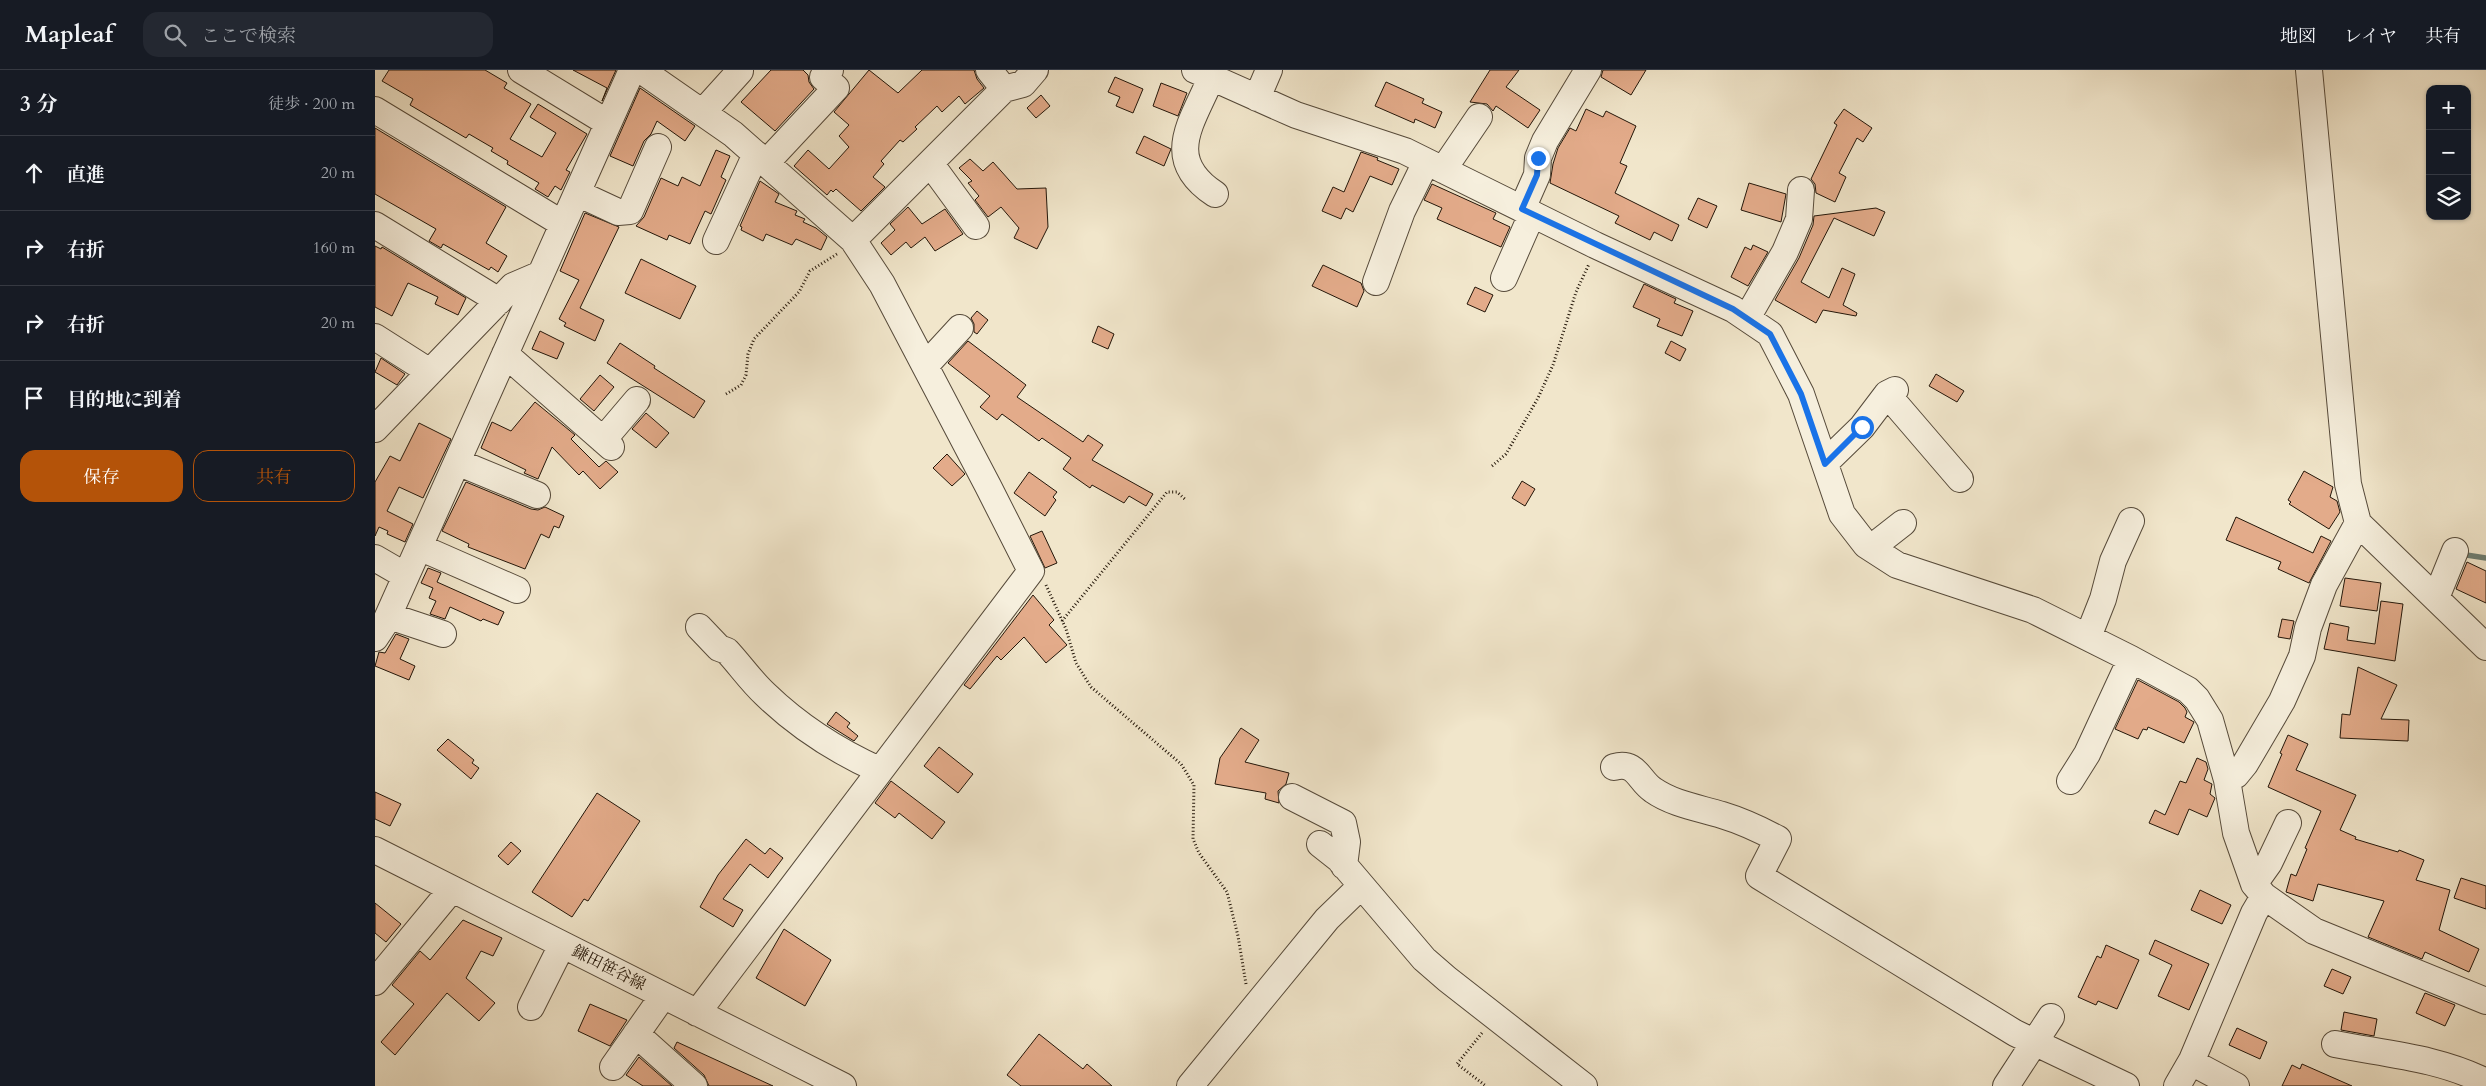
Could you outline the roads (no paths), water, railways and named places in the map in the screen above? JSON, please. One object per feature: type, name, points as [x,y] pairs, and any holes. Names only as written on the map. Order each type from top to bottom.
[{"type":"street","points":[[521,70],[608,124]]},
{"type":"street","points":[[375,638],[389,616],[632,70]]},
{"type":"street","points":[[641,70],[733,134],[853,240],[881,284],[1031,571],[697,1013]]},
{"type":"street","points":[[703,112],[739,70]]},
{"type":"street","points":[[716,241],[761,159],[836,88],[823,77],[830,70]]},
{"type":"street","points":[[853,240],[930,163],[997,80],[1023,84],[1035,70]]},
{"type":"street","points":[[1257,98],[1269,70]]},
{"type":"street","points":[[1505,278],[1527,212],[1537,175],[1538,158],[1545,141],[1588,70]]},
{"type":"street","points":[[2309,70],[2348,484],[2358,522],[2486,647]]},
{"type":"street","points":[[1215,194],[1192,174],[1184,149],[1203,74],[1295,115],[1405,151],[1597,246],[1733,309],[1770,334],[1801,394],[1842,514],[1866,545],[1897,565],[2033,610],[2131,658],[2188,690],[2197,699],[2210,720],[2227,780],[2236,833],[2259,890],[2313,931],[2486,1001]]},
{"type":"street","points":[[375,110],[563,224]]},
{"type":"street","points":[[1376,282],[1402,211],[1434,166],[1479,117]]},
{"type":"street","points":[[577,193],[618,212],[630,211],[658,147]]},
{"type":"street","points":[[930,163],[976,226]]},
{"type":"street","points":[[1747,318],[1785,252],[1799,219],[1801,190]]},
{"type":"street","points":[[375,225],[499,301]]},
{"type":"street","points":[[375,429],[513,286],[541,274]]},
{"type":"street","points":[[925,366],[960,328]]},
{"type":"street","points":[[375,337],[430,372]]},
{"type":"street","points":[[505,354],[607,444],[637,400]]},
{"type":"street","points":[[1825,464],[1862,427],[1891,392],[1960,479]]},
{"type":"street","points":[[457,462],[537,496]]},
{"type":"street","points":[[2088,637],[2103,599],[2113,561],[2131,521]]},
{"type":"street","points":[[2227,780],[2236,775],[2245,764],[2282,701],[2302,656],[2309,628],[2324,585],[2358,522]]},
{"type":"street","points":[[1871,548],[1903,523]]},
{"type":"street","points":[[419,547],[517,590]]},
{"type":"street","points":[[2436,598],[2455,551]]},
{"type":"street","points":[[375,558],[407,576]]},
{"type":"street","points":[[389,616],[443,634]]},
{"type":"street","points":[[699,626],[719,648],[727,651],[765,694],[811,733],[854,759],[879,770]]},
{"type":"street","points":[[2070,780],[2087,754],[2131,658]]},
{"type":"street","points":[[1614,767],[1626,766],[1634,768],[1652,790],[1671,800],[1752,825],[1778,839],[1759,876],[2033,1043],[2126,1086]]},
{"type":"street","points":[[1292,797],[1343,823],[1347,842],[1344,866]]},
{"type":"street","points":[[2177,1086],[2191,1062],[2254,912],[2259,890],[2269,862],[2288,823]]},
{"type":"street","points":[[1320,844],[1344,866],[1424,959],[1584,1086]]},
{"type":"street","name":"鎌田笹谷線","points":[[375,850],[843,1086]]},
{"type":"street","points":[[1190,1086],[1327,919],[1361,886]]},
{"type":"street","points":[[375,982],[452,889]]},
{"type":"street","points":[[531,1007],[562,945]]},
{"type":"street","points":[[613,1067],[663,996]]},
{"type":"street","points":[[2007,1086],[2051,1017]]},
{"type":"street","points":[[636,1034],[693,1086]]},
{"type":"street","points":[[2335,1044],[2440,1063],[2457,1068],[2486,1082]]},
{"type":"street","points":[[2191,1062],[2236,1086]]},
{"type":"waterway","points":[[2460,554],[2486,558]]}]
